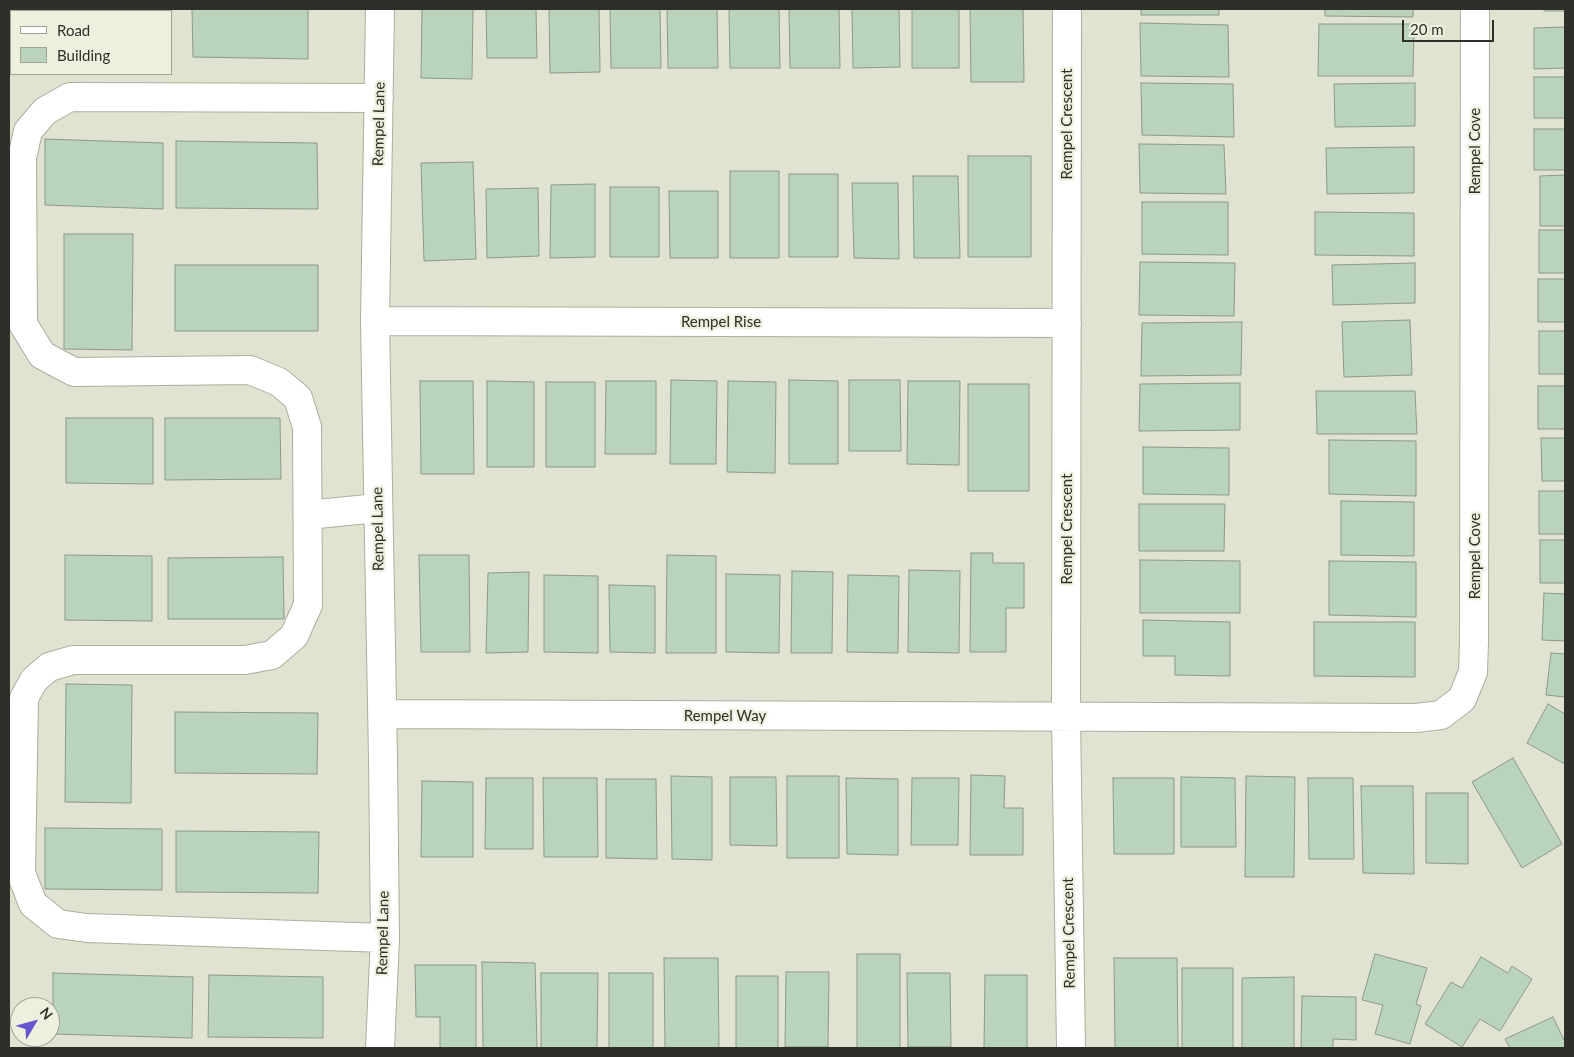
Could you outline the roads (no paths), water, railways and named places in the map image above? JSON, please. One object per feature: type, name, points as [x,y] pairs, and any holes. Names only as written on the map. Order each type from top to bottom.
[{"type":"street","name":"Rempel Lane","points":[[380,9],[375,320],[377,508],[383,714],[384,938],[380,1048]]},
{"type":"street","name":"Rempel Crescent","points":[[1067,9],[1066,716],[1071,1048]]},
{"type":"street","name":"Rempel Cove","points":[[1066,716],[1416,718],[1441,715],[1462,699],[1473,672],[1474,642],[1475,9]]},
{"type":"street","points":[[379,98],[70,97],[45,111],[28,131],[22,158],[23,324],[42,355],[74,372],[250,370],[279,382],[298,398],[307,427],[308,605],[294,636],[272,655],[244,660],[73,660],[49,667],[34,680],[24,698],[21,873],[33,904],[58,924],[88,928],[384,938]]},
{"type":"street","name":"Rempel Rise","points":[[375,320],[1068,323]]},
{"type":"street","points":[[308,515],[377,508]]},
{"type":"street","name":"Rempel Way","points":[[383,714],[1066,716]]}]
